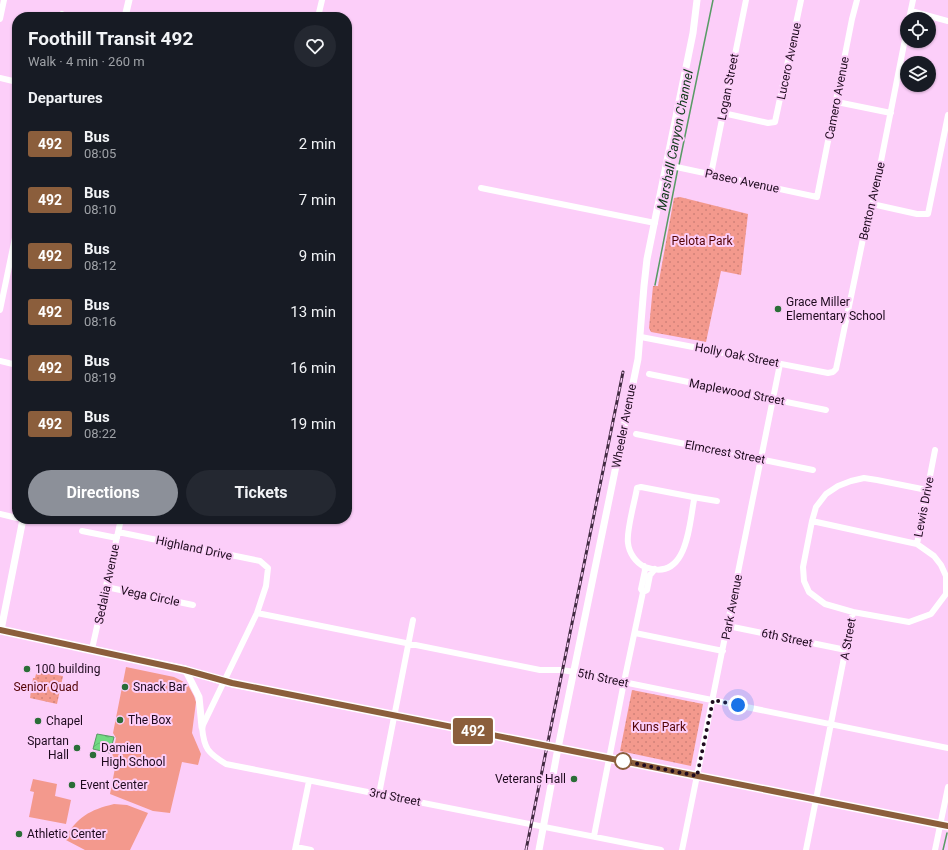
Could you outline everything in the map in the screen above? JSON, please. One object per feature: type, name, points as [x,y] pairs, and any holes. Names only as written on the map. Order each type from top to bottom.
[{"type":"main road","points":[[126,12],[129,0]]},
{"type":"main road","name":"Wheeler Avenue","points":[[539,850],[558,748],[638,359],[644,286],[648,259],[693,33],[697,0]]},
{"type":"main road","points":[[22,524],[0,631],[92,649],[185,670],[223,682],[948,826]]},
{"type":"main road","points":[[185,670],[199,697],[202,727]]},
{"type":"street","points":[[0,19],[4,0]]},
{"type":"street","points":[[319,12],[322,0]]},
{"type":"street","name":"Logan Street","points":[[710,174],[746,0]]},
{"type":"street","name":"Lucero Avenue","points":[[723,113],[768,123],[775,122],[802,0]]},
{"type":"street","name":"Camero Avenue","points":[[817,197],[857,0]]},
{"type":"street","points":[[913,0],[911,11],[948,21]]},
{"type":"street","name":"Benton Avenue","points":[[833,372],[836,369],[864,234],[870,217],[903,48]]},
{"type":"street","points":[[0,78],[12,81]]},
{"type":"street","points":[[837,102],[891,113]]},
{"type":"street","points":[[872,204],[917,214],[928,214],[948,115]]},
{"type":"street","name":"Paseo Avenue","points":[[666,165],[817,197]]},
{"type":"street","points":[[481,188],[655,223]]},
{"type":"street","points":[[0,310],[12,252]]},
{"type":"street","name":"Holly Oak Street","points":[[641,337],[828,373],[833,372]]},
{"type":"street","points":[[0,361],[12,364]]},
{"type":"street","name":"Park Avenue","points":[[682,850],[780,364]]},
{"type":"street","name":"Maplewood Street","points":[[649,374],[826,410]]},
{"type":"street","name":"Elmcrest Street","points":[[636,434],[813,470]]},
{"type":"street","name":"Lewis Drive","points":[[935,450],[917,544],[934,556],[941,565],[946,576],[947,594]]},
{"type":"street","name":"A Street","points":[[806,850],[853,612],[825,604],[810,592],[804,581],[803,567],[816,507],[821,499],[838,486],[850,481],[864,478],[928,490]]},
{"type":"street","points":[[693,497],[694,500],[685,548],[682,556],[669,567],[662,569],[644,566],[637,562],[630,553],[627,543],[637,488],[641,487],[717,501]]},
{"type":"street","points":[[0,514],[12,517]]},
{"type":"street","points":[[812,521],[917,544]]},
{"type":"street","name":"Sedalia Avenue","points":[[92,649],[120,524]]},
{"type":"street","name":"Highland Drive","points":[[82,531],[117,535],[260,562],[268,568],[266,586],[257,613]]},
{"type":"street","points":[[594,836],[643,592],[641,589],[645,570],[644,566]]},
{"type":"street","points":[[643,592],[647,590],[650,575],[655,569]]},
{"type":"street","name":"Vega Circle","points":[[106,587],[193,605]]},
{"type":"street","points":[[853,612],[909,622],[930,614],[947,594]]},
{"type":"street","points":[[202,727],[257,613]]},
{"type":"street","name":"5th Street","points":[[257,613],[540,670],[562,670],[574,672],[948,748]]},
{"type":"street","points":[[379,794],[413,620]]},
{"type":"street","name":"6th Street","points":[[728,626],[846,650]]},
{"type":"street","points":[[635,633],[723,651]]},
{"type":"street","name":"3rd Street","points":[[202,727],[203,742],[211,755],[226,764],[661,850]]},
{"type":"street","points":[[309,781],[295,848],[311,850]]},
{"type":"street","points":[[935,850],[948,787]]},
{"type":"green space","name":"Pelota Park","points":[[680,197],[748,214],[741,275],[721,271],[706,342],[651,332],[649,328],[653,286],[658,286],[674,198]]},
{"type":"green space","points":[[126,667],[174,677],[182,681],[188,685],[196,702],[192,733],[201,754],[198,765],[182,762],[170,813],[153,811],[110,794],[116,763],[111,762],[116,738],[113,733]]},
{"type":"green space","name":"Senior Quad","points":[[40,672],[63,676],[57,704],[30,698],[33,678],[35,678],[36,674]]},
{"type":"green space","name":"Kuns Park","points":[[632,690],[703,704],[691,766],[620,751]]},
{"type":"green space","points":[[33,779],[57,784],[55,796],[71,800],[66,824],[29,817],[34,792],[30,791]]},
{"type":"green space","points":[[114,804],[127,805],[148,813],[130,850],[85,850],[64,839],[79,820],[91,812]]},
{"type":"water","points":[[97,734],[114,737],[110,753],[93,749]]},
{"type":"waterway","name":"Marshall Canyon Channel","points":[[679,165],[713,0]]},
{"type":"waterway","name":"Marshall Canyon Channel","points":[[655,285],[678,168]]},
{"type":"waterway","points":[[943,850],[947,833]]},
{"type":"railway","points":[[526,850],[623,372]]},
{"type":"bus line","name":"492","points":[[0,630],[185,670],[223,682],[948,826]]},
{"type":"place","name":"Grace Miller Elementary School","points":[[778,309]]},
{"type":"place","name":"100 building","points":[[27,669]]},
{"type":"place","name":"Snack Bar","points":[[125,687]]},
{"type":"place","name":"The Box","points":[[120,720]]},
{"type":"place","name":"Chapel","points":[[38,721]]},
{"type":"place","name":"Spartan Hall","points":[[77,748]]},
{"type":"place","name":"Damien High School","points":[[93,755]]},
{"type":"place","name":"Veterans Hall","points":[[574,779]]},
{"type":"place","name":"Event Center","points":[[72,785]]},
{"type":"place","name":"Athletic Center","points":[[19,834]]},
{"type":"route","points":[[623,761],[697,776],[713,700],[738,705]]}]
